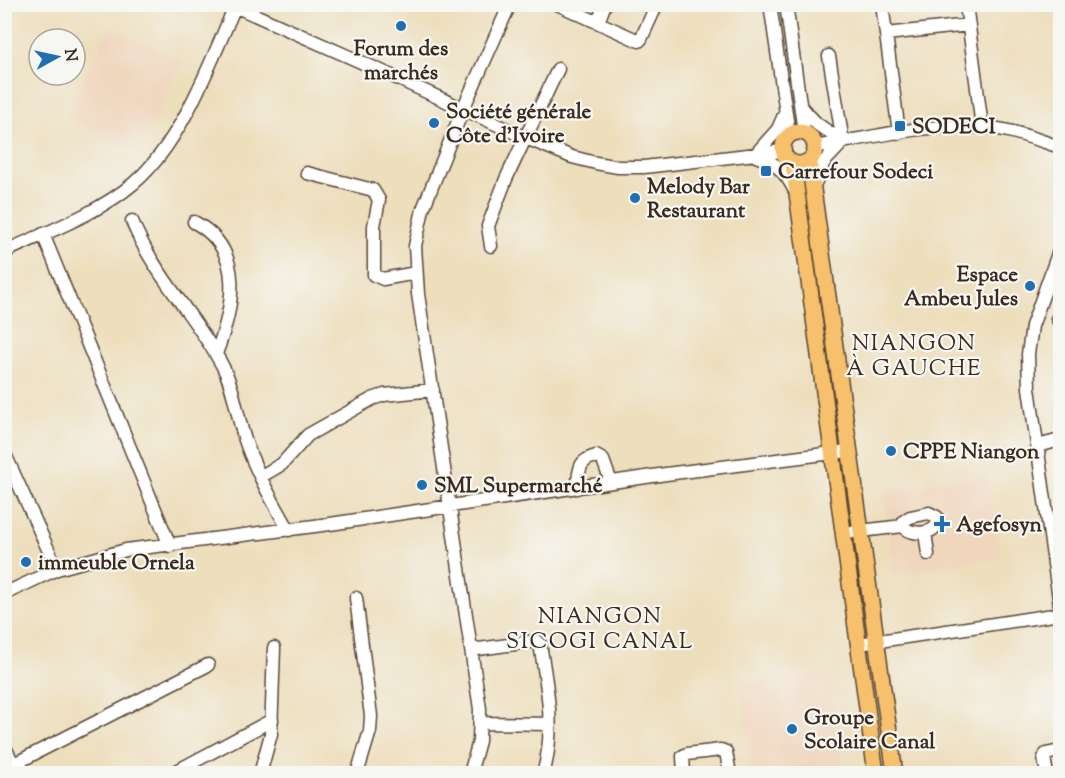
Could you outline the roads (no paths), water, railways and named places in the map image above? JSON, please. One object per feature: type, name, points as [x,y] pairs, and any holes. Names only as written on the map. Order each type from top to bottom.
[{"type":"main road","points":[[797,133],[814,141],[815,147],[814,155],[804,164],[793,164],[786,159],[782,151],[782,145],[797,133]]},
{"type":"main road","points":[[809,161],[840,452]]},
{"type":"main road","points":[[793,164],[852,531],[875,642],[895,774]]},
{"type":"main road","points":[[852,531],[859,644],[876,774]]},
{"type":"street","points":[[470,774],[479,741],[481,723],[416,273],[415,246],[418,224],[463,109],[510,4]]},
{"type":"street","points":[[557,4],[639,41],[657,4]]},
{"type":"street","points":[[597,22],[605,4]]},
{"type":"street","points":[[770,4],[785,112],[797,133]]},
{"type":"street","points":[[786,4],[800,106],[797,133]]},
{"type":"street","points":[[882,4],[898,133]]},
{"type":"street","points":[[966,4],[982,127]]},
{"type":"street","points":[[4,252],[101,206],[134,183],[153,164],[185,115],[234,5],[572,157],[618,167],[666,165],[782,151]]},
{"type":"street","points":[[886,34],[969,25]]},
{"type":"street","points":[[829,56],[843,142]]},
{"type":"street","points":[[491,246],[488,226],[506,178],[558,69]]},
{"type":"street","points":[[800,106],[817,124],[843,142]]},
{"type":"street","points":[[755,155],[778,129],[785,112]]},
{"type":"street","points":[[815,147],[898,133],[982,127],[1060,147]]},
{"type":"street","points":[[813,189],[824,162],[843,142]]},
{"type":"street","points":[[755,155],[778,166],[796,193]]},
{"type":"street","points":[[307,173],[373,190],[379,200],[374,225],[374,275],[383,279],[416,273]]},
{"type":"street","points":[[132,221],[141,244],[152,262],[216,354],[229,382],[245,440],[260,477],[289,530]]},
{"type":"street","points":[[194,222],[203,227],[219,244],[230,270],[231,302],[228,322],[216,354]]},
{"type":"street","points":[[43,234],[170,546]]},
{"type":"street","points":[[1060,248],[1032,326],[1029,342],[1029,388],[1060,606]]},
{"type":"street","points":[[260,477],[282,464],[308,435],[372,399],[384,395],[433,390]]},
{"type":"street","points":[[1038,446],[1060,440]]},
{"type":"street","points":[[4,452],[57,569]]},
{"type":"street","points":[[4,594],[57,569],[126,550],[289,530],[611,482],[840,452]]},
{"type":"street","points":[[577,488],[581,464],[586,459],[597,456],[603,460],[611,482]]},
{"type":"street","points":[[929,513],[937,517],[938,522],[937,527],[925,532],[909,532],[903,526],[904,521],[910,517],[929,513]]},
{"type":"street","points":[[852,531],[903,526]]},
{"type":"street","points":[[925,532],[928,554]]},
{"type":"street","points":[[356,598],[371,716],[370,731],[357,774]]},
{"type":"street","points":[[859,644],[1060,614]]},
{"type":"street","points":[[471,650],[537,641],[540,644],[549,724],[548,756],[543,774]]},
{"type":"street","points":[[260,774],[271,734],[273,648]]},
{"type":"street","points":[[4,745],[16,769],[208,665]]},
{"type":"street","points":[[171,774],[272,720]]},
{"type":"street","points":[[481,723],[549,724]]},
{"type":"street","points":[[684,774],[683,756],[721,750],[726,752],[728,757],[730,774]]},
{"type":"street","points":[[1047,774],[1044,758],[1046,754],[1060,751]]},
{"type":"place","name":"Forum des marchés","points":[[401,26]]},
{"type":"place","name":"Société générale Côte d’Ivoire","points":[[434,123]]},
{"type":"place","name":"SODECI","points":[[900,126]]},
{"type":"place","name":"Carrefour Sodeci","points":[[766,171]]},
{"type":"place","name":"Melody Bar Restaurant","points":[[635,198]]},
{"type":"place","name":"Espace Ambeu Jules","points":[[1030,286]]},
{"type":"place","name":"CPPE Niangon","points":[[891,451]]},
{"type":"place","name":"SML Supermarché","points":[[422,485]]},
{"type":"place","name":"Agefosyn","points":[[942,524]]},
{"type":"place","name":"immeuble Ornela","points":[[26,562]]},
{"type":"place","name":"Groupe Scolaire Canal","points":[[792,729]]},
{"type":"district","name":"NIANGON À GAUCHE","points":[[914,354]]},
{"type":"district","name":"NIANGON SICOGI CANAL","points":[[600,628]]}]
